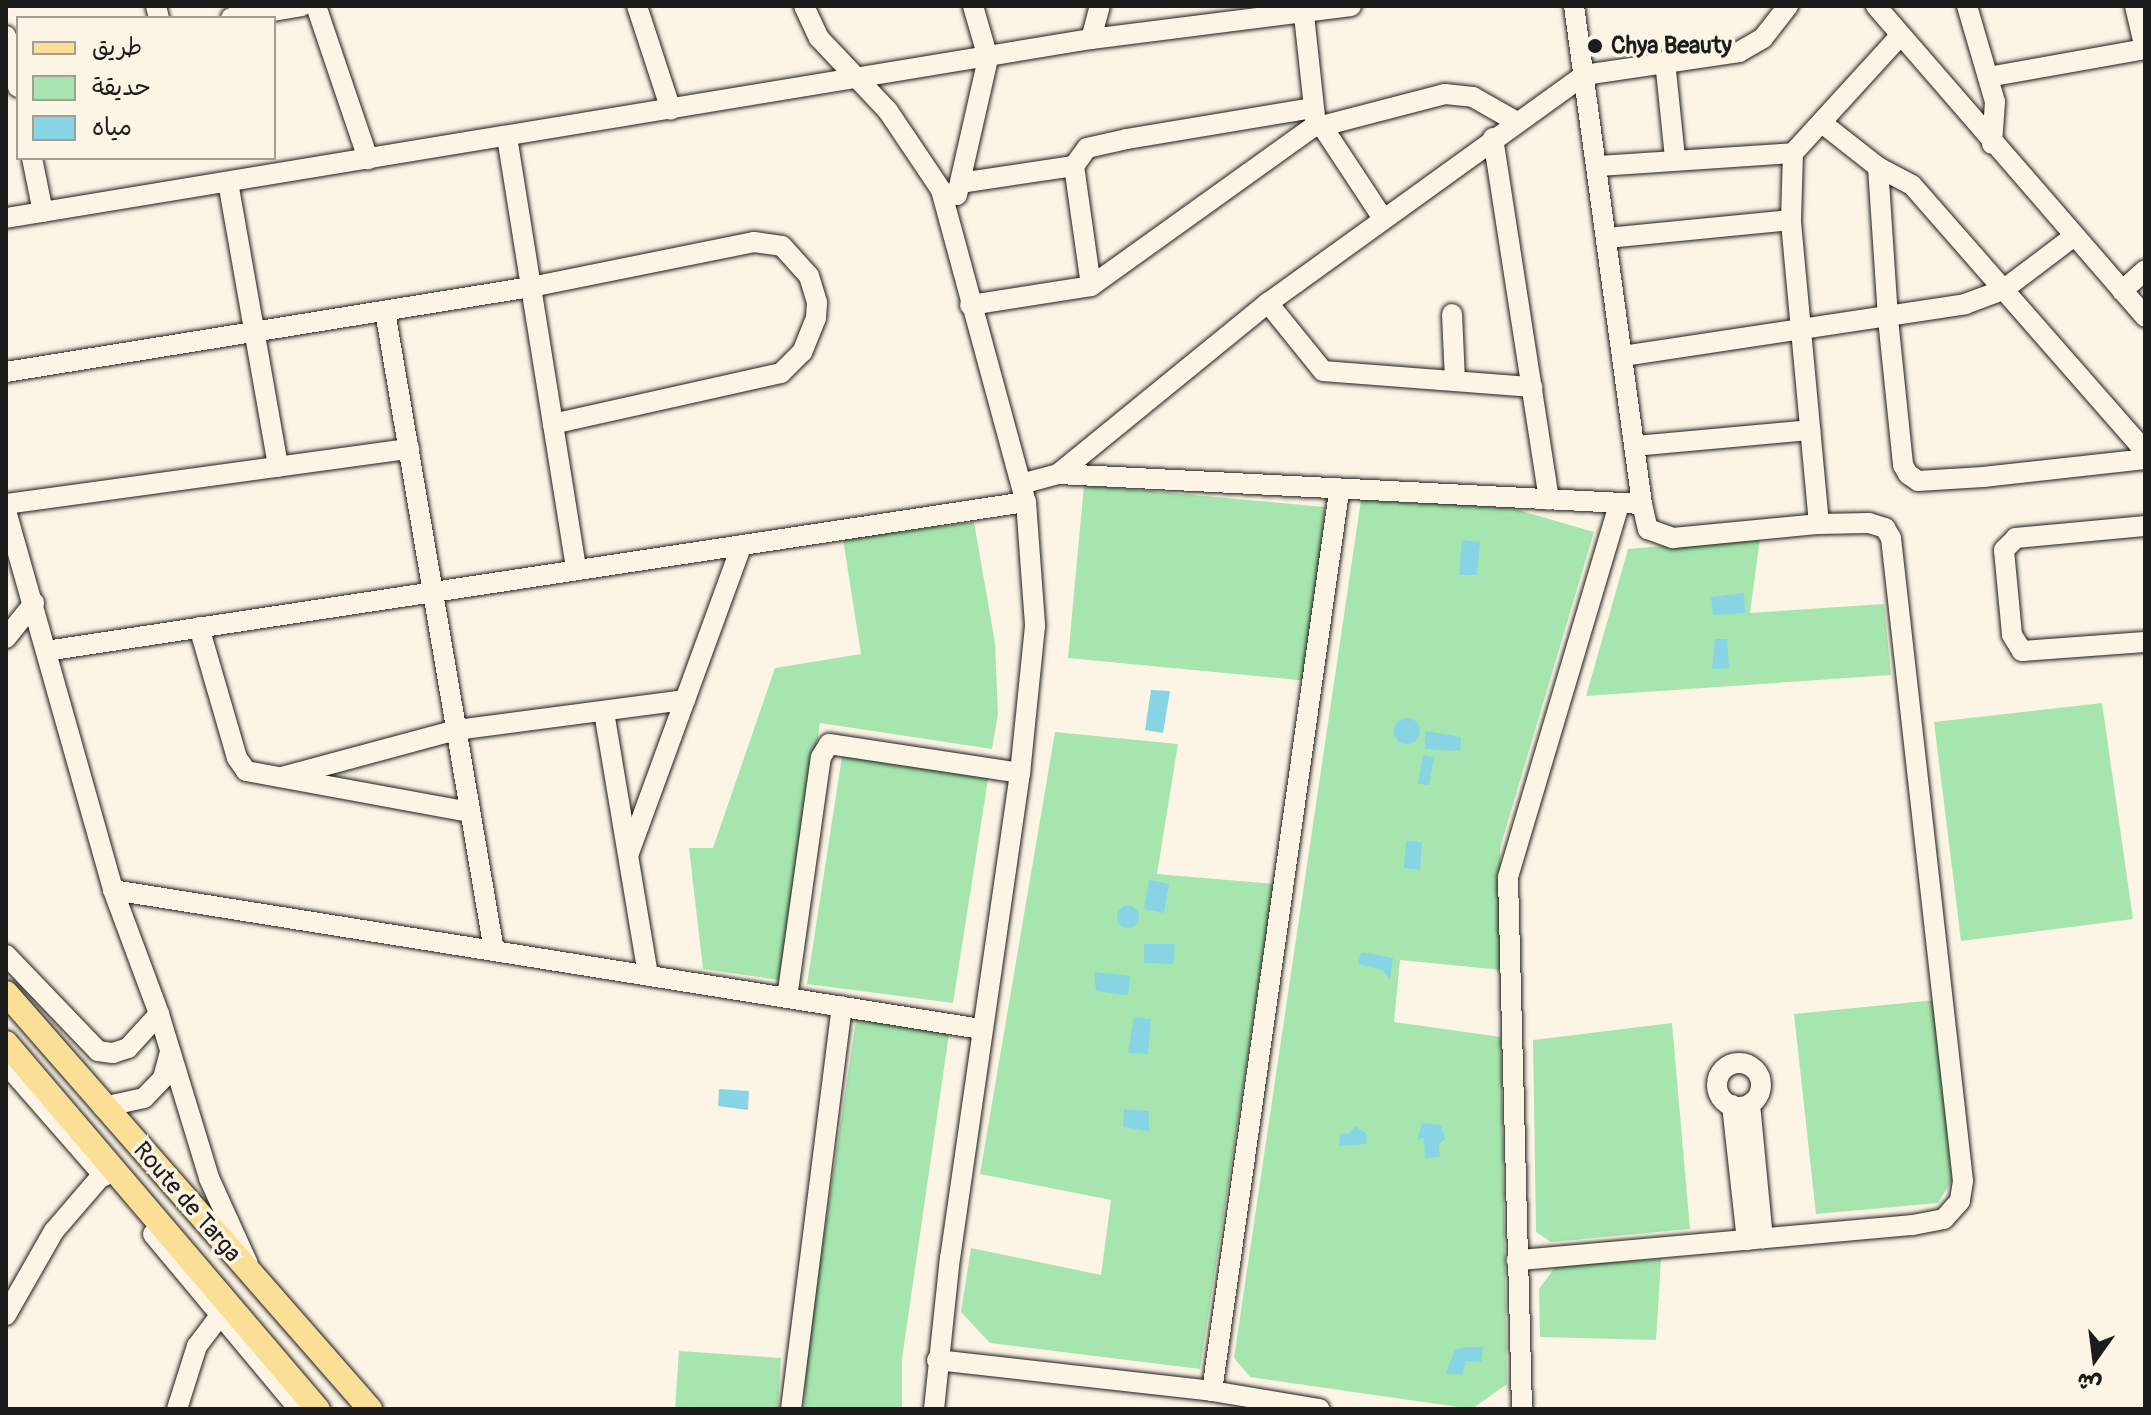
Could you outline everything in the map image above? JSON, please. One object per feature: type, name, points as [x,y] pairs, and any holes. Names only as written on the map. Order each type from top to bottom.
[{"type":"main road","name":"Route de Targa","points":[[6,993],[370,1409]]},
{"type":"main road","name":"Route de Targa","points":[[6,1043],[318,1409]]},
{"type":"street","points":[[243,16],[302,6]]},
{"type":"street","points":[[316,6],[368,159]]},
{"type":"street","points":[[637,6],[671,110]]},
{"type":"street","points":[[804,6],[819,38],[858,79],[925,160],[951,222],[970,305],[1024,493],[1035,626],[1020,773],[981,1029],[937,1360],[934,1409]]},
{"type":"street","points":[[951,222],[988,58],[973,6]]},
{"type":"street","points":[[1091,39],[1100,6]]},
{"type":"street","points":[[6,218],[1091,39],[1304,9],[1351,6]]},
{"type":"street","points":[[1517,1260],[1944,1219],[1960,1201],[1963,1181],[1891,538],[1885,528],[1869,523],[1662,537],[1648,529],[1642,504],[1599,166],[1574,6]]},
{"type":"street","points":[[46,651],[742,545],[1024,493],[1058,474],[1268,303],[1382,217],[1584,75],[1750,48],[1788,6]]},
{"type":"street","points":[[1876,6],[1899,37],[2145,317]]},
{"type":"street","points":[[1967,6],[1995,102],[1992,144]]},
{"type":"street","points":[[1988,77],[2145,49],[2135,6]]},
{"type":"street","points":[[1304,9],[1317,120],[1382,217]]},
{"type":"street","points":[[1819,524],[1791,220],[1793,153],[1899,37]]},
{"type":"street","points":[[10,50],[16,78]]},
{"type":"street","points":[[1665,61],[1675,158]]},
{"type":"street","points":[[1091,286],[1074,166],[1087,148],[1317,120],[1445,94],[1473,97],[1515,121]]},
{"type":"street","points":[[970,305],[1091,286],[1317,120]]},
{"type":"street","points":[[1822,123],[1878,167],[1912,185],[2145,451]]},
{"type":"street","points":[[507,137],[576,570]]},
{"type":"street","points":[[1493,138],[1549,500]]},
{"type":"street","points":[[1599,166],[1675,158],[1793,153]]},
{"type":"street","points":[[32,160],[43,212]]},
{"type":"street","points":[[960,183],[1074,166]]},
{"type":"street","points":[[1878,167],[1888,319],[1903,465],[1918,481],[2145,459]]},
{"type":"street","points":[[228,182],[257,331],[278,467]]},
{"type":"street","points":[[1607,238],[1791,220]]},
{"type":"street","points":[[1623,356],[1803,332],[1965,304],[2003,290],[2073,237]]},
{"type":"street","points":[[6,372],[531,287],[770,241],[800,264],[817,303],[802,352],[781,373],[553,424]]},
{"type":"street","points":[[2122,291],[2145,270]]},
{"type":"street","points":[[1268,303],[1323,371],[1532,387]]},
{"type":"street","points":[[385,311],[494,951]]},
{"type":"street","points":[[1452,314],[1455,381]]},
{"type":"street","points":[[1635,446],[1810,430]]},
{"type":"street","points":[[6,504],[409,449]]},
{"type":"street","points":[[1058,474],[1339,492],[1642,504]]},
{"type":"street","points":[[1212,1391],[1339,492]]},
{"type":"street","points":[[1522,1409],[1510,860],[1619,504]]},
{"type":"street","points":[[6,511],[113,890],[159,1014],[209,1178],[256,1280]]},
{"type":"street","points":[[2145,526],[2016,538],[2004,550],[2012,635],[2022,651],[2145,642]]},
{"type":"street","points":[[629,853],[742,545]]},
{"type":"street","points":[[6,638],[34,603]]},
{"type":"street","points":[[199,627],[240,766],[253,774],[470,812]]},
{"type":"street","points":[[282,777],[456,730],[685,700]]},
{"type":"street","points":[[604,712],[648,975]]},
{"type":"street","points":[[787,998],[821,757],[829,744],[1020,773]]},
{"type":"street","points":[[113,890],[981,1029]]},
{"type":"street","points":[[6,955],[98,1051],[113,1053],[128,1048],[159,1014]]},
{"type":"street","points":[[791,1409],[842,1006]]},
{"type":"street","points":[[103,1107],[131,1104],[154,1089],[169,1065],[170,1048]]},
{"type":"street","points":[[6,1064],[103,1174],[299,1409]]},
{"type":"street","points":[[1741,1105],[1755,1239]]},
{"type":"street","points":[[6,1315],[45,1243],[103,1174]]},
{"type":"street","points":[[177,1409],[197,1346],[220,1316]]},
{"type":"street","points":[[937,1360],[1212,1391],[1320,1409]]},
{"type":"green space","points":[[1084,485],[1325,507],[1309,681],[1068,658]]},
{"type":"green space","points":[[1361,500],[1508,507],[1594,532],[1500,848],[1502,970],[1400,960],[1394,1022],[1501,1037],[1507,1384],[1472,1409],[1250,1377],[1234,1358]]},
{"type":"green space","points":[[974,522],[995,643],[998,714],[992,749],[820,723],[779,980],[703,969],[689,848],[713,848],[775,668],[861,654],[843,539]]},
{"type":"green space","points":[[1760,538],[1750,613],[1884,604],[1891,675],[1586,696],[1628,549]]},
{"type":"green space","points":[[2102,703],[2133,919],[1961,941],[1934,722]]},
{"type":"green space","points":[[1055,732],[1178,744],[1157,874],[1274,884],[1200,1369],[990,1343],[961,1312],[971,1248],[1101,1275],[1111,1200],[980,1174]]},
{"type":"green space","points":[[843,750],[989,773],[953,1003],[807,984]]},
{"type":"green space","points":[[1935,1000],[1952,1180],[1938,1203],[1816,1214],[1794,1014]]},
{"type":"green space","points":[[857,1013],[950,1027],[902,1359],[902,1409],[804,1409],[807,1350]]},
{"type":"green space","points":[[1672,1023],[1690,1229],[1551,1242],[1536,1232],[1533,1040]]},
{"type":"green space","points":[[1661,1259],[1656,1340],[1540,1337],[1539,1289],[1556,1266]]},
{"type":"green space","points":[[679,1351],[781,1358],[778,1409],[675,1409]]},
{"type":"water","points":[[1462,540],[1480,542],[1477,575],[1459,575]]},
{"type":"water","points":[[1744,593],[1745,613],[1713,615],[1711,597]]},
{"type":"water","points":[[1715,639],[1727,639],[1729,668],[1712,669]]},
{"type":"water","points":[[1151,690],[1170,691],[1163,733],[1145,730]]},
{"type":"water","points":[[1407,718],[1416,722],[1420,731],[1416,740],[1407,744],[1398,740],[1394,731],[1398,722]]},
{"type":"water","points":[[1425,731],[1461,737],[1460,751],[1425,749]]},
{"type":"water","points":[[1423,755],[1434,757],[1429,785],[1418,784]]},
{"type":"water","points":[[1406,841],[1422,842],[1420,870],[1404,868]]},
{"type":"water","points":[[1149,880],[1169,884],[1164,913],[1144,909]]},
{"type":"water","points":[[1124,906],[1132,906],[1139,917],[1132,928],[1124,928],[1117,921],[1117,913]]},
{"type":"water","points":[[1144,944],[1175,944],[1173,964],[1144,963]]},
{"type":"water","points":[[1361,952],[1393,958],[1390,979],[1383,970],[1358,964]]},
{"type":"water","points":[[1094,972],[1130,976],[1128,995],[1096,991]]},
{"type":"water","points":[[1134,1017],[1151,1019],[1148,1054],[1128,1053]]},
{"type":"water","points":[[719,1089],[749,1091],[748,1110],[718,1106]]},
{"type":"water","points":[[1124,1109],[1149,1111],[1149,1131],[1123,1127]]},
{"type":"water","points":[[1422,1123],[1441,1125],[1445,1139],[1439,1143],[1440,1157],[1425,1158],[1424,1138],[1417,1140]]},
{"type":"water","points":[[1355,1126],[1367,1134],[1366,1144],[1339,1146],[1340,1134],[1350,1133]]},
{"type":"water","points":[[1483,1347],[1481,1362],[1466,1361],[1462,1375],[1446,1373],[1455,1350]]},
{"type":"place","name":"Chya Beauty","points":[[1595,46]]}]
